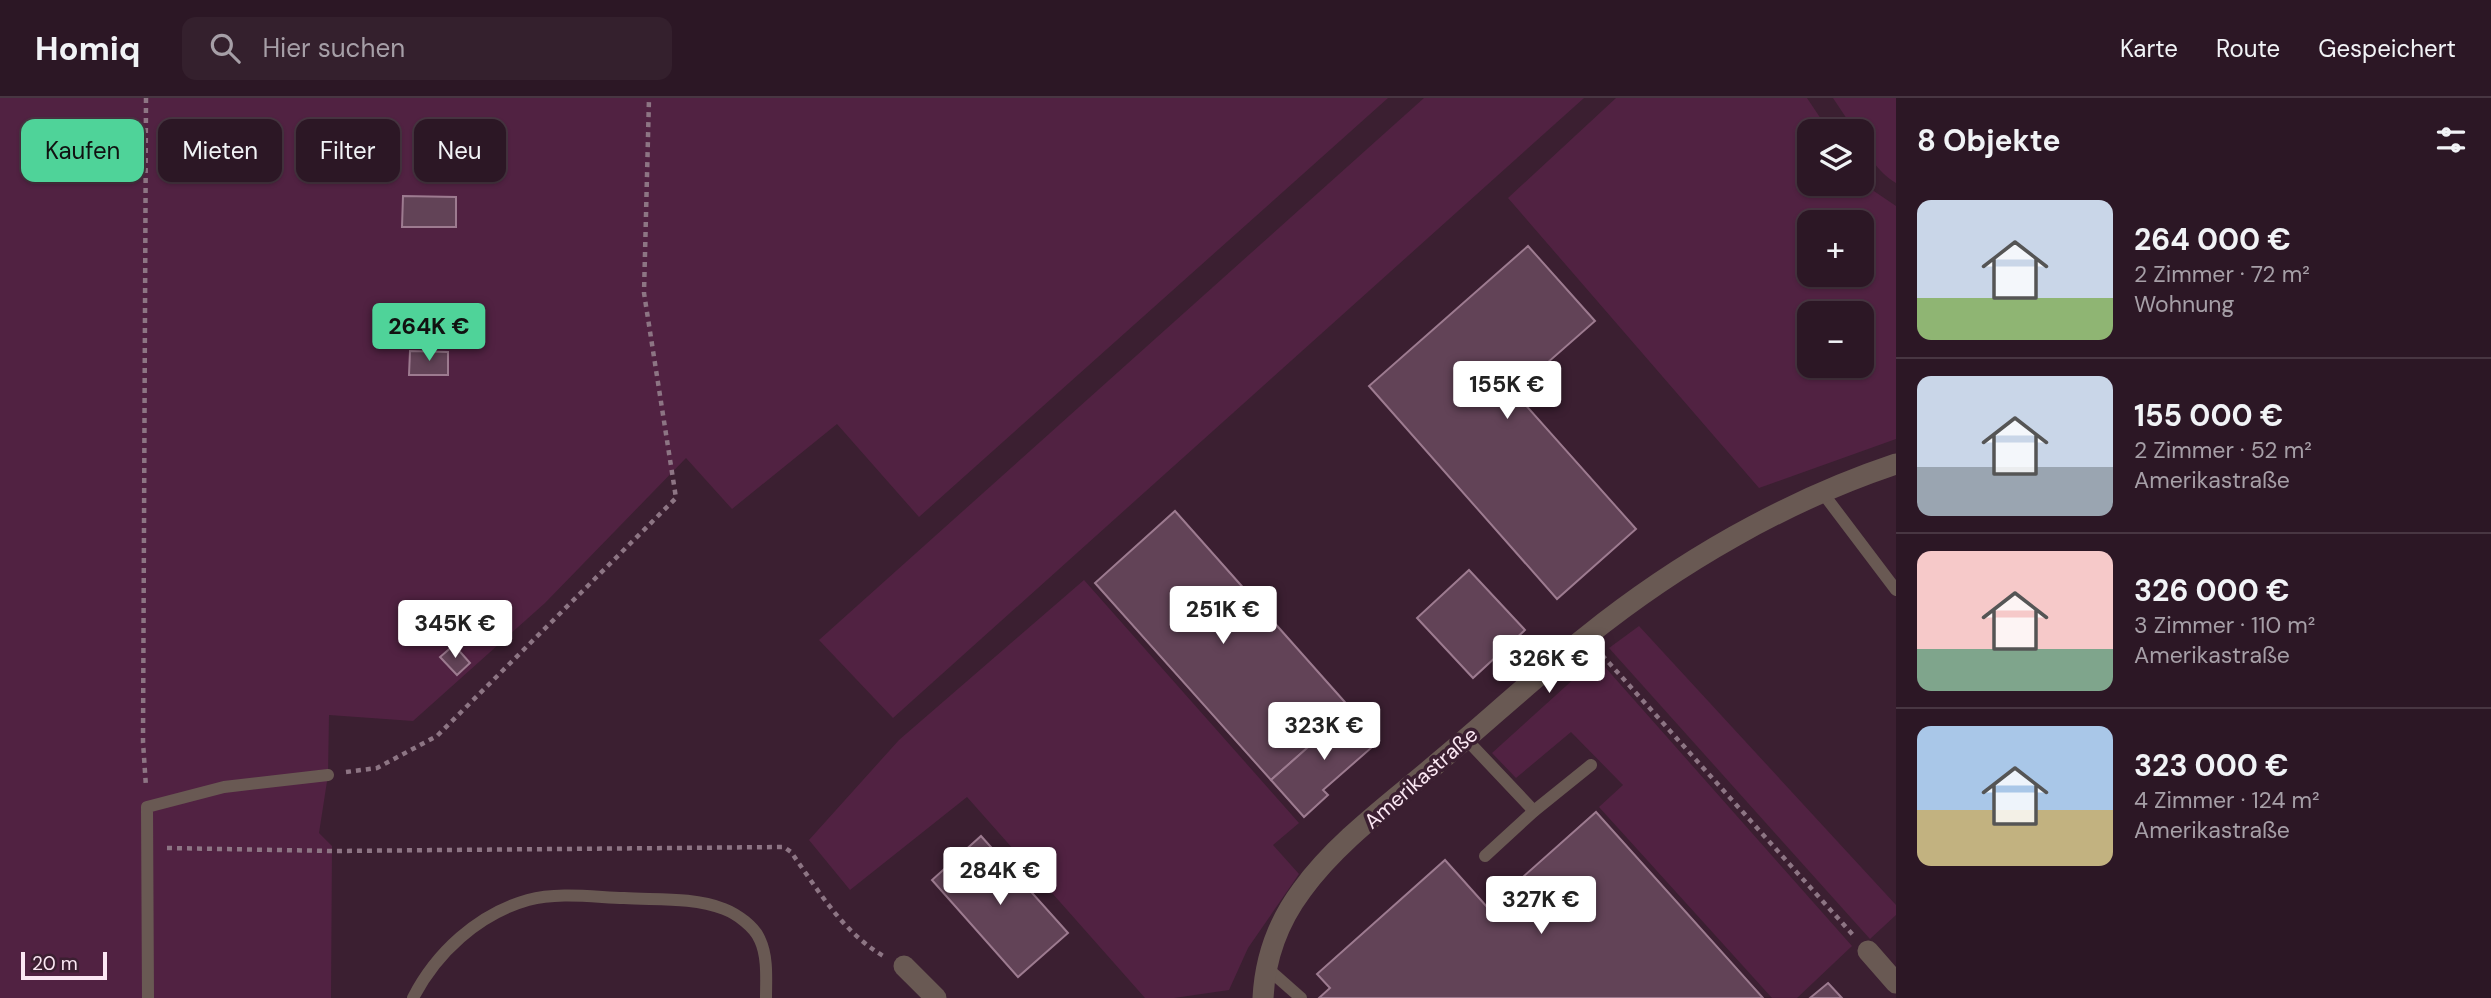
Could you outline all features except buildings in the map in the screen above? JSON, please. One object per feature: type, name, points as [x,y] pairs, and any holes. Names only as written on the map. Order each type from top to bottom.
[{"type":"street","name":"Amerikastraße","points":[[1263,998],[1274,938],[1303,889],[1345,843],[1586,636],[1638,597],[1764,521],[1822,492],[1896,464]]},
{"type":"street","points":[[1868,951],[1896,983]]},
{"type":"street","points":[[904,966],[936,998]]},
{"type":"lane","points":[[1822,492],[1896,590]]},
{"type":"lane","points":[[1466,739],[1534,811]]},
{"type":"lane","points":[[1485,856],[1534,811],[1591,765]]},
{"type":"lane","points":[[148,998],[147,807],[224,787],[328,775]]},
{"type":"lane","points":[[413,998],[435,964],[460,936],[500,911],[529,900],[568,896],[697,902],[727,910],[749,925],[760,940],[765,964],[766,998]]},
{"type":"lane","points":[[1267,968],[1301,998]]},
{"type":"path","points":[[146,98],[143,742],[147,807]]},
{"type":"path","points":[[328,775],[377,768],[437,736],[676,498],[643,293],[649,98]]},
{"type":"path","points":[[1586,636],[1868,951]]},
{"type":"path","points":[[147,847],[333,851],[784,847],[791,852],[839,919],[857,937],[883,956],[904,966]]},
{"type":"shaded area","points":[[0,98],[1388,98],[919,517],[837,424],[732,509],[686,458],[545,603],[413,721],[329,715],[328,775],[319,833],[332,846],[331,998],[0,998]]},
{"type":"shaded area","points":[[1424,98],[1584,98],[893,718],[819,640]]},
{"type":"shaded area","points":[[1616,98],[1807,98],[1821,119],[1797,119],[1797,196],[1874,196],[1874,191],[1896,206],[1896,439],[1759,488],[1508,198]]},
{"type":"shaded area","points":[[1833,98],[1896,98],[1896,183],[1874,162],[1874,119],[1847,119]]},
{"type":"shaded area","points":[[1084,580],[1299,823],[1273,845],[1299,874],[1248,948],[1229,990],[1174,998],[1145,998],[967,797],[850,890],[809,840],[899,740]]},
{"type":"shaded area","points":[[1639,626],[1896,905],[1896,915],[1870,939],[1609,648]]},
{"type":"shaded area","points":[[1597,658],[1852,946],[1797,998],[1772,998],[1599,807],[1623,785],[1571,732],[1516,778],[1492,753]]}]
